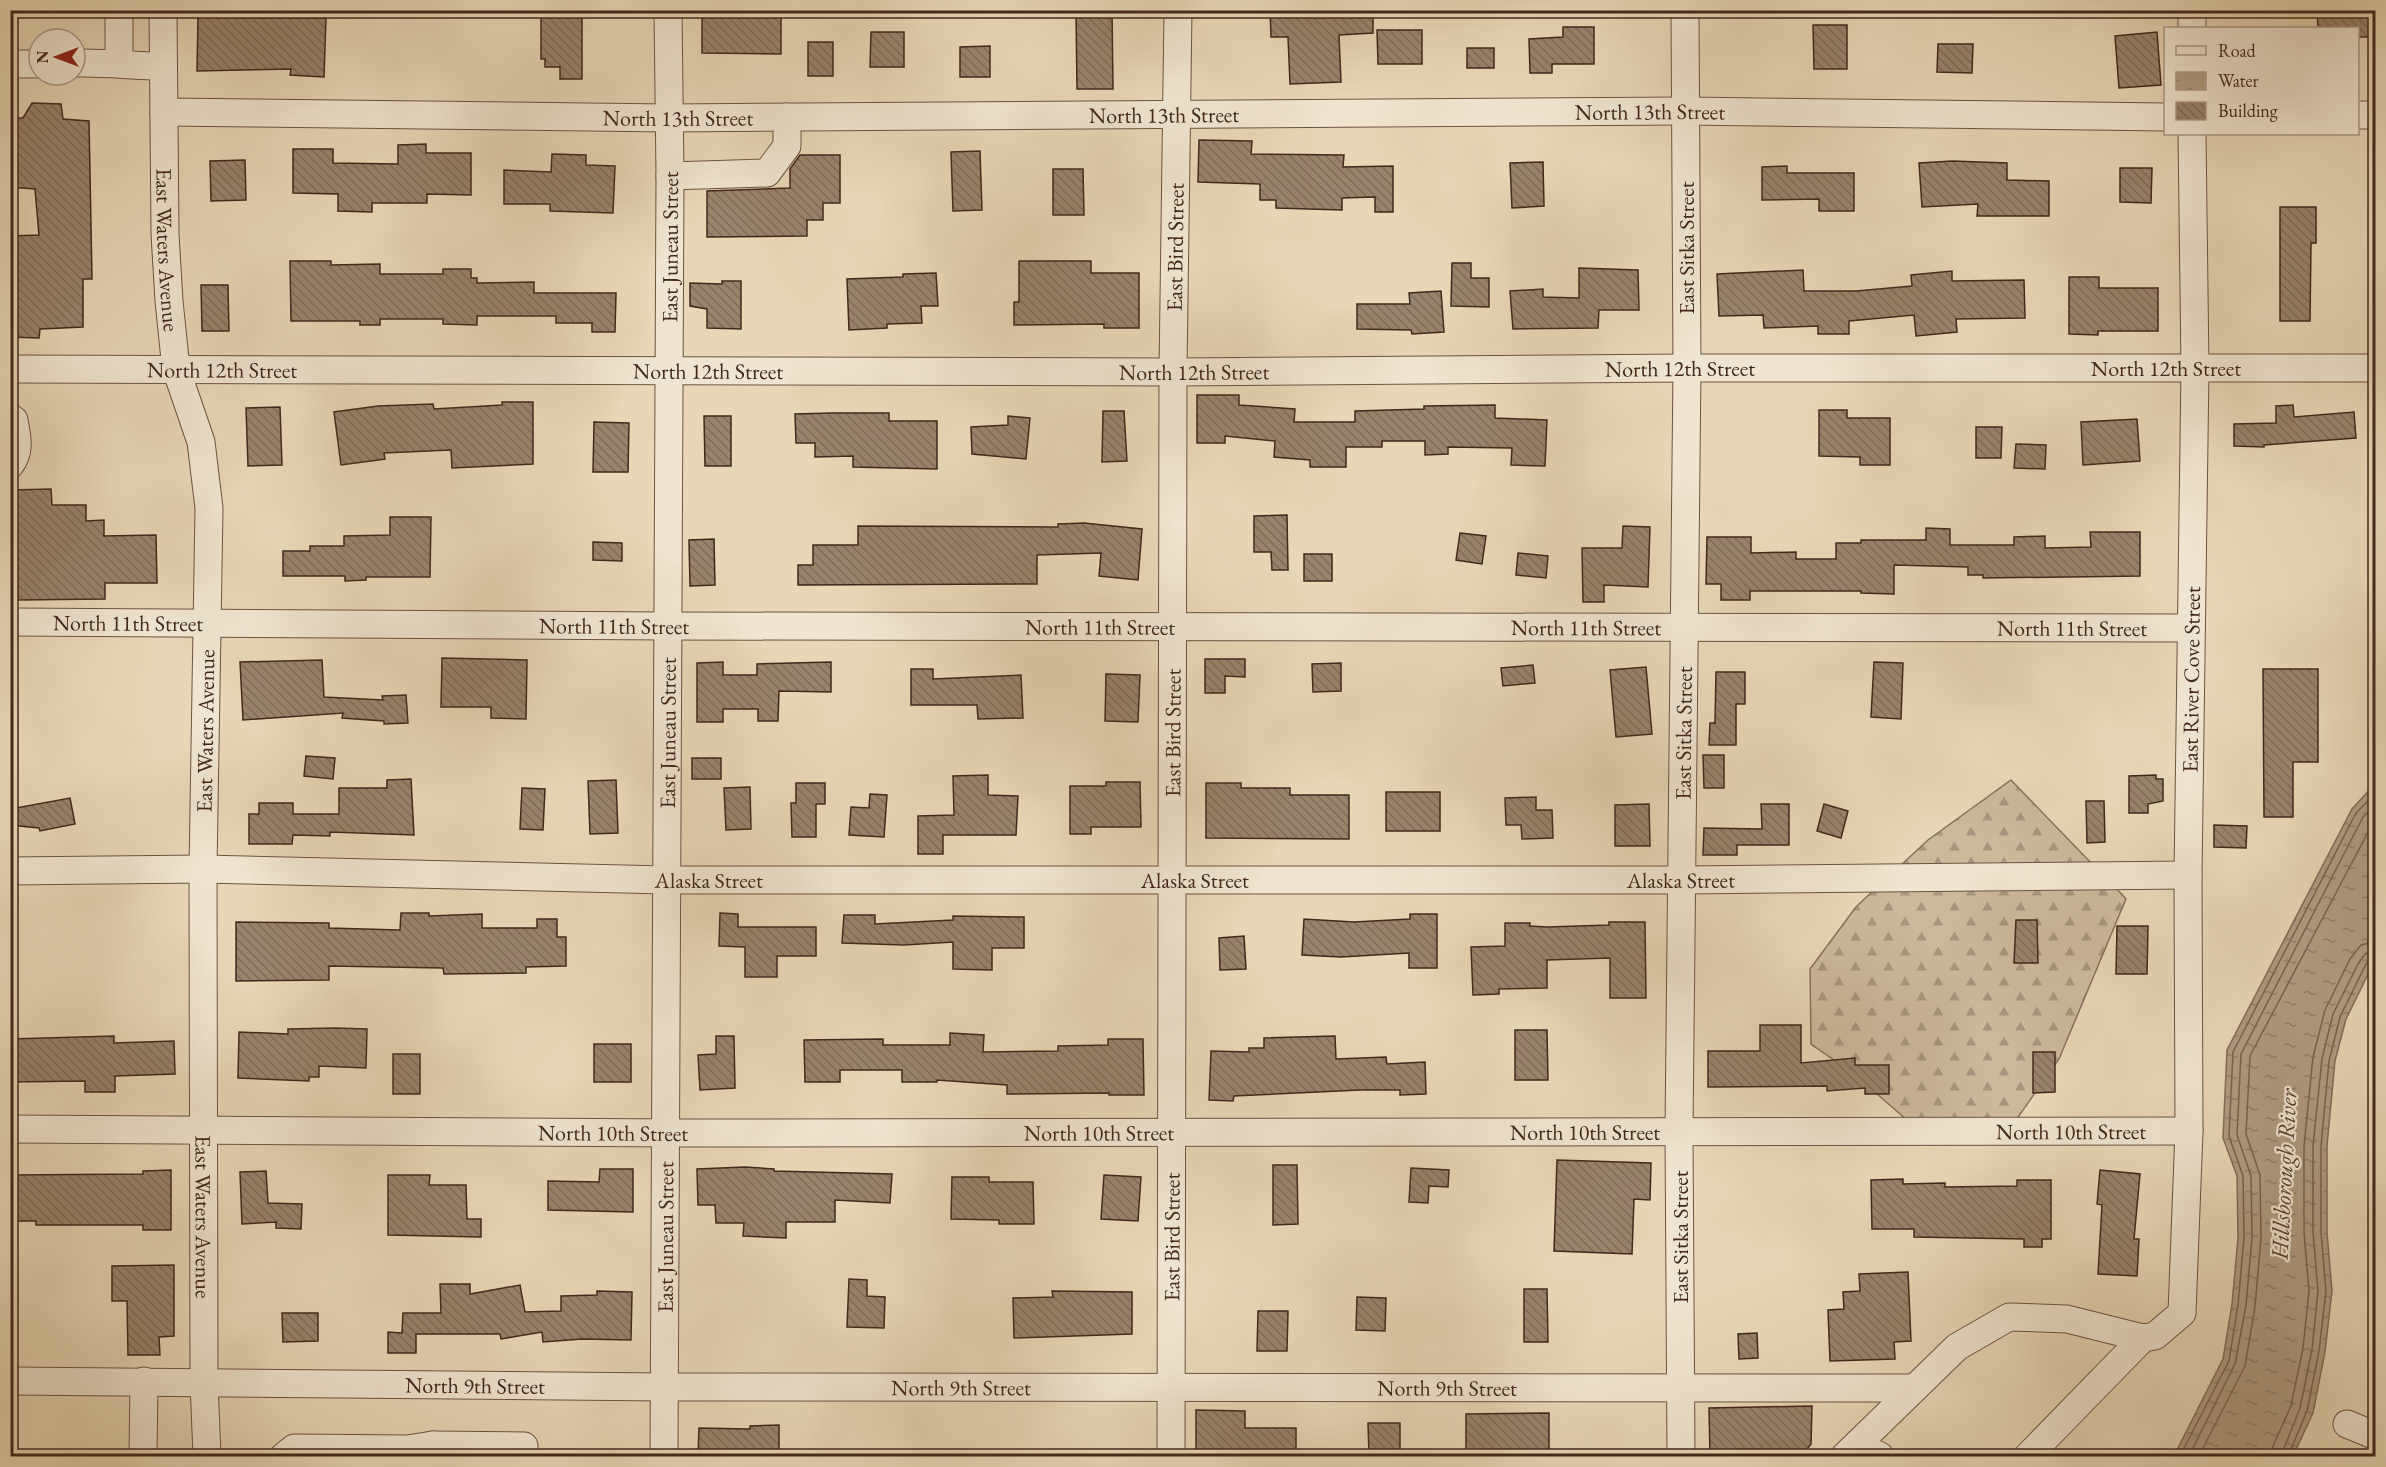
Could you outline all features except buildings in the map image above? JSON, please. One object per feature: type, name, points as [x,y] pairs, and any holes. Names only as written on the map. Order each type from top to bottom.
[{"type":"street","points":[[118,62],[119,10]]},
{"type":"street","name":"East Waters Avenue","points":[[163,10],[165,234],[176,369],[201,442],[209,508],[203,869],[204,1382],[207,1456]]},
{"type":"street","name":"East Juneau Street","points":[[664,1456],[670,176],[668,10]]},
{"type":"street","name":"East Bird Street","points":[[1171,1456],[1173,372],[1178,10]]},
{"type":"street","name":"East Sitka Street","points":[[1681,1456],[1679,1131],[1687,368],[1685,10]]},
{"type":"street","points":[[2192,10],[2192,27]]},
{"type":"street","points":[[87,63],[118,62],[132,66],[163,66]]},
{"type":"street","points":[[10,64],[27,64]]},
{"type":"street","name":"North 13th Street","points":[[164,112],[668,118],[1685,111],[2164,117]]},
{"type":"street","points":[[2359,115],[2376,115]]},
{"type":"street","points":[[670,176],[767,173],[787,146],[787,117]]},
{"type":"street","name":"East River Cove Street","points":[[2028,1456],[2143,1338],[2155,1336],[2182,1313],[2189,1131],[2188,875],[2195,368],[2192,135]]},
{"type":"street","name":"North 12th Street","points":[[10,369],[1173,372],[1687,368],[2376,368]]},
{"type":"street","points":[[10,417],[14,420],[17,455],[10,465]]},
{"type":"street","name":"North 11th Street","points":[[10,622],[667,626],[2191,628]]},
{"type":"street","name":"Alaska Street","points":[[10,871],[203,869],[666,880],[1172,878],[1683,880],[2188,875]]},
{"type":"street","name":"North 10th Street","points":[[10,1129],[666,1133],[2189,1131]]},
{"type":"street","points":[[1860,1453],[1913,1388],[1957,1347],[2009,1317],[2067,1319],[2143,1338]]},
{"type":"street","name":"North 9th Street","points":[[10,1381],[664,1387],[1913,1388]]},
{"type":"street","points":[[143,1456],[144,1381]]},
{"type":"street","points":[[2346,1424],[2376,1436]]},
{"type":"street","points":[[284,1456],[294,1448],[433,1451],[524,1446],[524,1456]]},
{"type":"green space","points":[[2371,459],[2376,459],[2376,769],[2372,772]]},
{"type":"green space","points":[[2011,780],[2093,865],[1899,867],[1928,840]]},
{"type":"green space","points":[[2115,887],[2126,899],[2059,1059],[2016,1120],[1907,1120],[1854,1074],[1811,1044],[1810,969],[1856,907],[1874,890]]},
{"type":"water","name":"Hillsborough River","points":[[2375,784],[2375,960],[2346,1019],[2335,1061],[2327,1146],[2327,1232],[2332,1291],[2325,1352],[2313,1413],[2293,1456],[2174,1456],[2223,1359],[2232,1304],[2238,1238],[2237,1176],[2223,1138],[2227,1050],[2352,809]]}]
